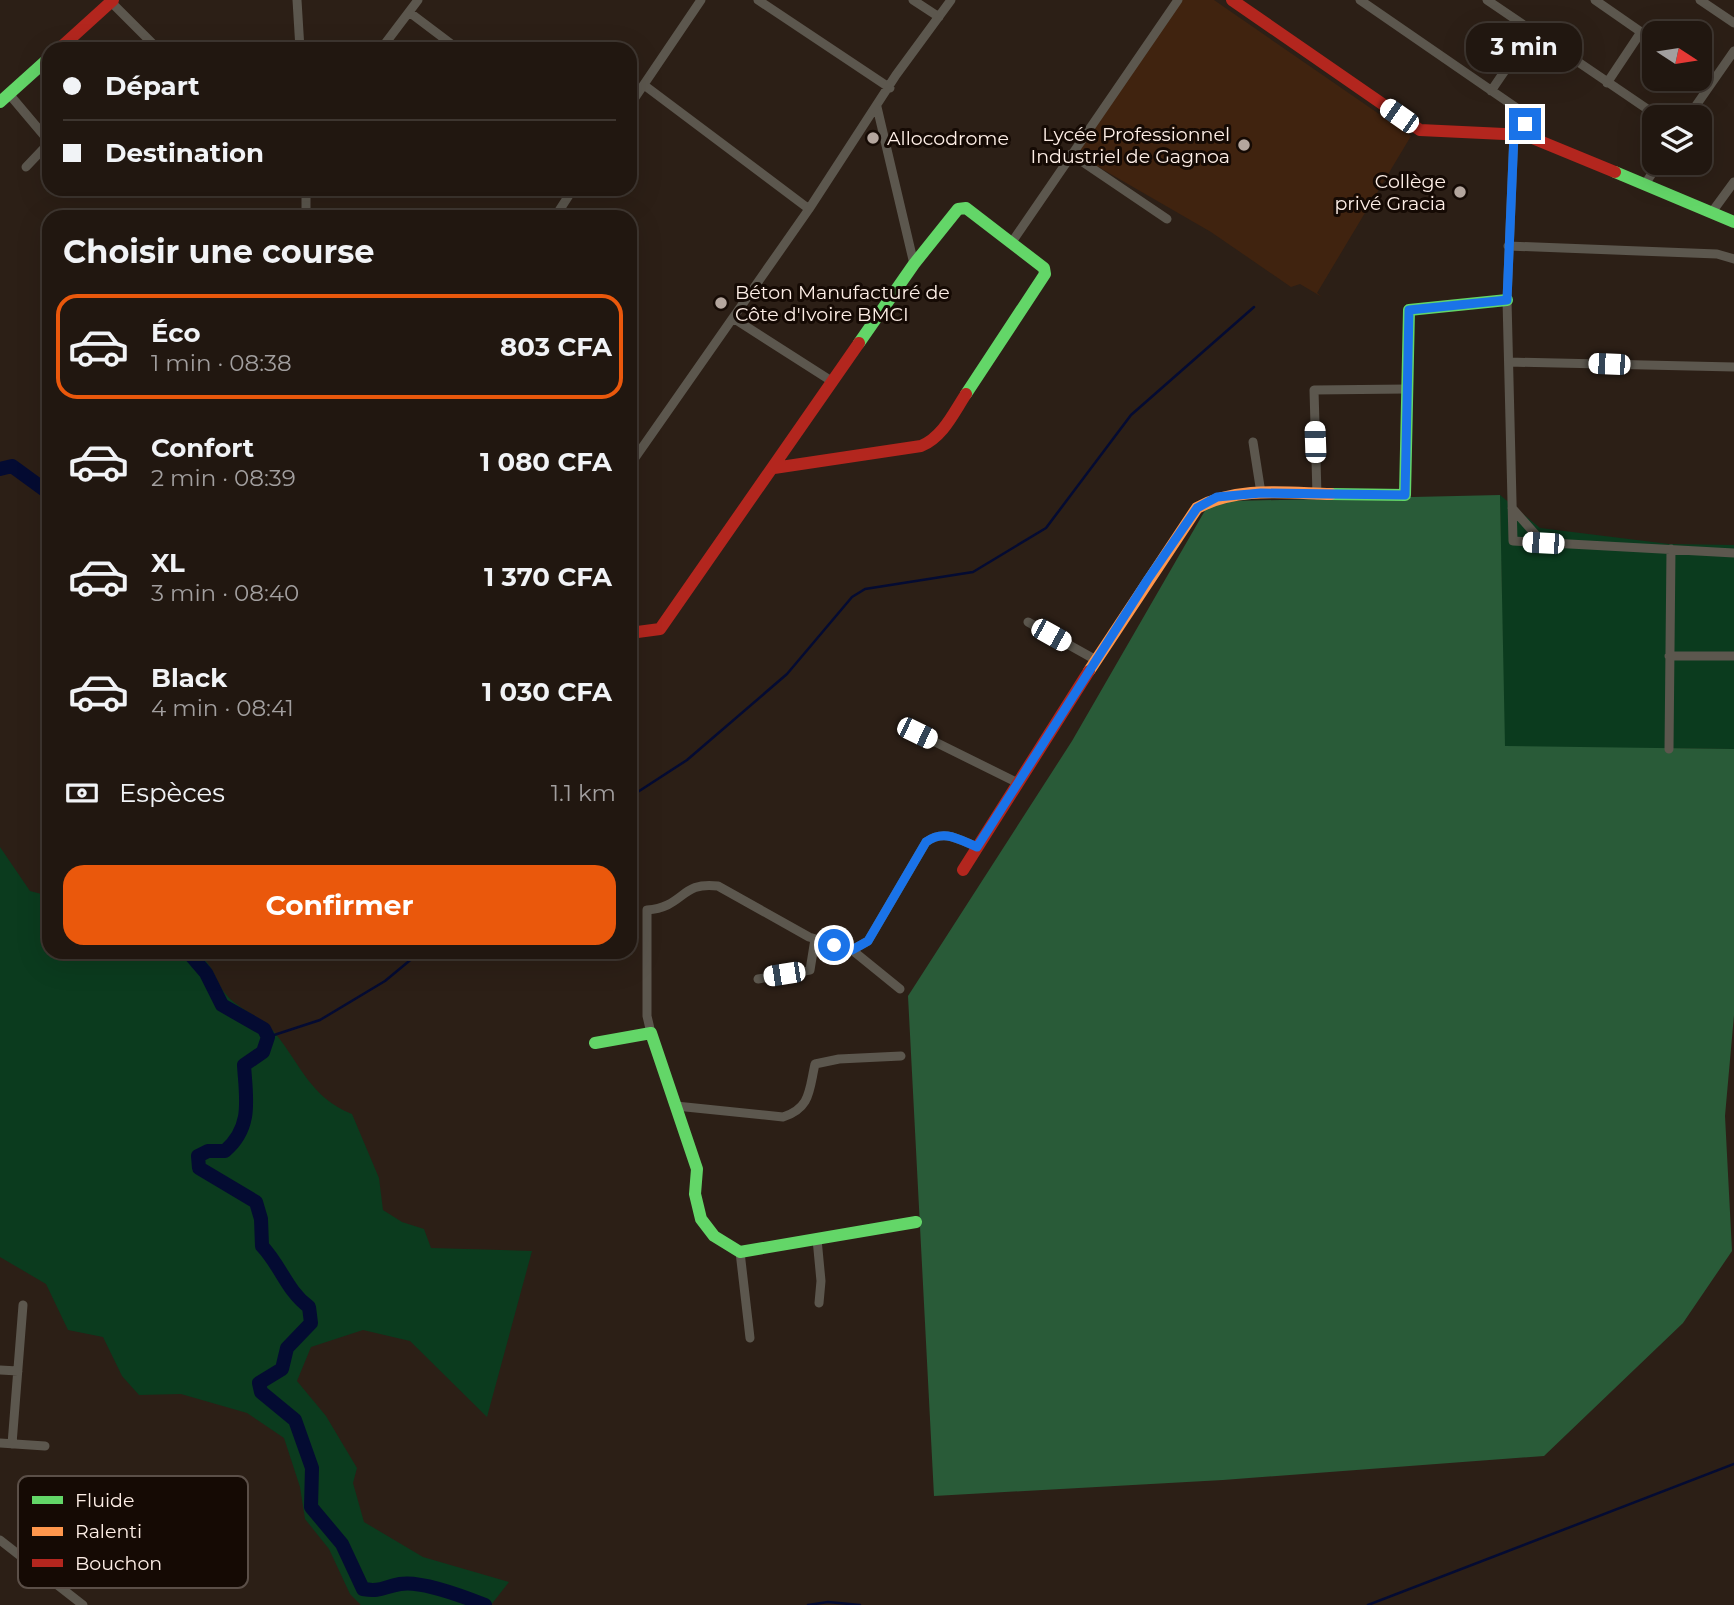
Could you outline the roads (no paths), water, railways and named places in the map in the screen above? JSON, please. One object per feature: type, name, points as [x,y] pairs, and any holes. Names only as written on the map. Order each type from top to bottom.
[{"type":"street","points":[[93,0],[109,4],[150,42]]},
{"type":"street","points":[[297,0],[300,42]]},
{"type":"street","points":[[386,42],[418,0]]},
{"type":"street","points":[[637,95],[701,0]]},
{"type":"street","points":[[758,0],[890,88]]},
{"type":"street","points":[[913,0],[939,17]]},
{"type":"street","points":[[637,454],[951,0]]},
{"type":"street","points":[[1012,242],[1178,0]]},
{"type":"street","points":[[1232,0],[1420,130],[1520,135],[1734,222]]},
{"type":"street","points":[[1487,0],[1642,106]]},
{"type":"street","points":[[1595,0],[1641,32],[1607,83]]},
{"type":"street","points":[[1700,0],[1734,23]]},
{"type":"street","points":[[1363,1],[1521,111],[1508,246],[1513,541],[1734,552]]},
{"type":"street","points":[[67,42],[109,4]]},
{"type":"street","points":[[409,12],[449,42]]},
{"type":"street","points":[[1492,91],[1532,31]]},
{"type":"street","points":[[1697,105],[1734,51]]},
{"type":"street","points":[[42,64],[5,98],[42,133]]},
{"type":"street","points":[[644,85],[809,209]]},
{"type":"street","points":[[877,107],[914,264]]},
{"type":"street","points":[[26,167],[42,150]]},
{"type":"street","points":[[1071,154],[1167,219]]},
{"type":"street","points":[[1645,184],[1651,175]]},
{"type":"street","points":[[1712,212],[1734,182]]},
{"type":"street","points":[[637,632],[660,629],[914,264],[962,207],[1044,268],[1045,274],[942,430],[931,442],[920,446],[774,467]]},
{"type":"street","points":[[1508,246],[1717,254],[1734,259]]},
{"type":"street","points":[[962,870],[1197,508],[1217,497],[1261,493],[1405,495],[1409,310],[1507,300]]},
{"type":"street","points":[[733,318],[833,382]]},
{"type":"street","points":[[1509,362],[1734,367]]},
{"type":"street","points":[[1317,495],[1314,390],[1407,389]]},
{"type":"street","points":[[1253,442],[1261,493]]},
{"type":"street","points":[[1512,508],[1543,543]]},
{"type":"street","points":[[1669,749],[1671,549]]},
{"type":"street","points":[[1028,622],[1096,660]]},
{"type":"street","points":[[1669,656],[1734,656]]},
{"type":"street","points":[[917,733],[1018,783]]},
{"type":"street","points":[[852,950],[868,941],[926,842],[935,835],[947,834],[977,847]]},
{"type":"street","points":[[900,989],[852,950],[815,939],[718,886],[701,884],[688,889],[677,901],[664,909],[647,910],[647,1016],[698,1169],[694,1183],[696,1204],[711,1234],[740,1252],[916,1222]]},
{"type":"street","points":[[758,979],[810,970],[815,939]]},
{"type":"street","points":[[595,1043],[651,1032]]},
{"type":"street","points":[[676,1107],[783,1117],[798,1112],[807,1100],[815,1064],[839,1059],[901,1056]]},
{"type":"street","points":[[817,1239],[821,1281],[818,1303]]},
{"type":"street","points":[[740,1252],[750,1338]]},
{"type":"street","points":[[12,1444],[23,1306]]},
{"type":"street","points":[[0,1370],[18,1371]]},
{"type":"street","points":[[0,1443],[45,1446]]},
{"type":"street","points":[[0,1540],[18,1554]]},
{"type":"street","points":[[61,1588],[83,1605]]},
{"type":"waterway","points":[[637,792],[687,760],[787,674],[852,597],[865,589],[973,572],[1046,528],[1131,415],[1254,307]]},
{"type":"waterway","points":[[0,469],[12,466],[42,488]]},
{"type":"waterway","points":[[194,959],[206,973],[222,1005],[264,1029],[268,1037],[263,1052],[244,1065],[246,1111],[240,1132],[225,1151],[208,1151],[198,1156],[199,1168],[256,1202],[261,1219],[262,1246],[295,1294],[309,1307],[311,1323],[287,1348],[282,1369],[259,1383],[261,1392],[295,1420],[312,1468],[311,1507],[342,1544],[363,1589],[378,1590],[400,1584],[419,1584],[485,1605]]},
{"type":"waterway","points":[[268,1037],[320,1020],[385,981],[412,959]]},
{"type":"waterway","points":[[1368,1605],[1734,1464]]},
{"type":"waterway","points":[[808,1605],[828,1602],[860,1605]]},
{"type":"place","name":"Allocodrome","points":[[873,138]]},
{"type":"place","name":"Lycée Professionnel Industriel de Gagnoa","points":[[1244,145]]},
{"type":"place","name":"Collège privé Gracia","points":[[1460,192]]},
{"type":"place","name":"Béton Manufacturé de Côte d'Ivoire BMCI","points":[[721,303]]}]
